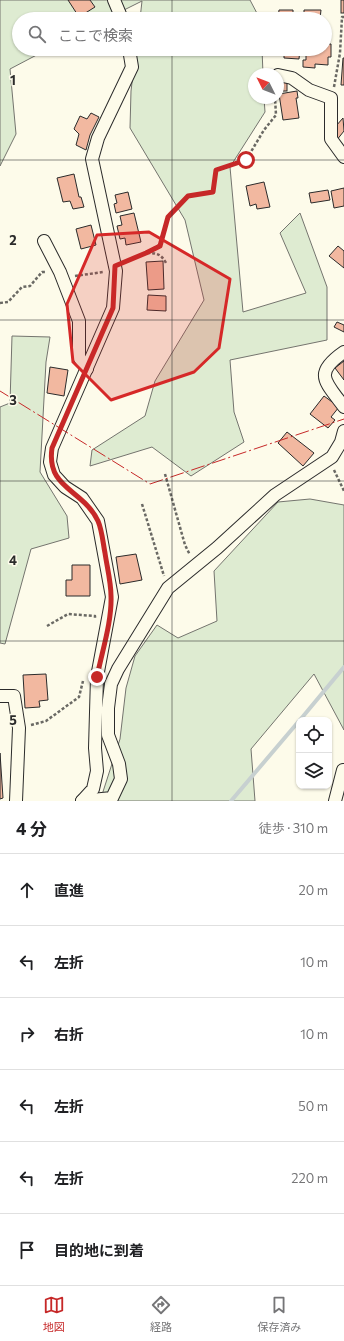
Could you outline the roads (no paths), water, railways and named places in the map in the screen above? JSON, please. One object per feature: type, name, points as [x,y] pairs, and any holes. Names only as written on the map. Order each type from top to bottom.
[{"type":"street","points":[[114,0],[119,12]]},
{"type":"street","points":[[82,801],[93,789],[97,771],[94,748],[97,677],[112,596],[98,521],[82,498],[65,486],[54,475],[50,462],[52,448],[113,308],[115,268],[92,159],[98,138],[132,67],[130,56]]},
{"type":"street","points":[[284,76],[292,78],[308,90],[332,98],[331,140],[344,157]]},
{"type":"street","points":[[44,241],[61,275],[79,321],[79,357],[87,369]]},
{"type":"street","points":[[344,352],[331,361],[324,371],[324,380],[344,407]]},
{"type":"street","points":[[82,801],[112,798],[121,779],[119,764],[108,735],[108,708],[111,684],[118,669],[168,588],[196,566],[275,495],[332,457],[341,442],[344,431]]},
{"type":"street","points":[[0,696],[14,696],[19,728],[16,801]]},
{"type":"street","points":[[335,801],[344,770]]},
{"type":"waterway","points":[[302,717],[344,667]]},
{"type":"waterway","points":[[231,801],[296,725]]}]
